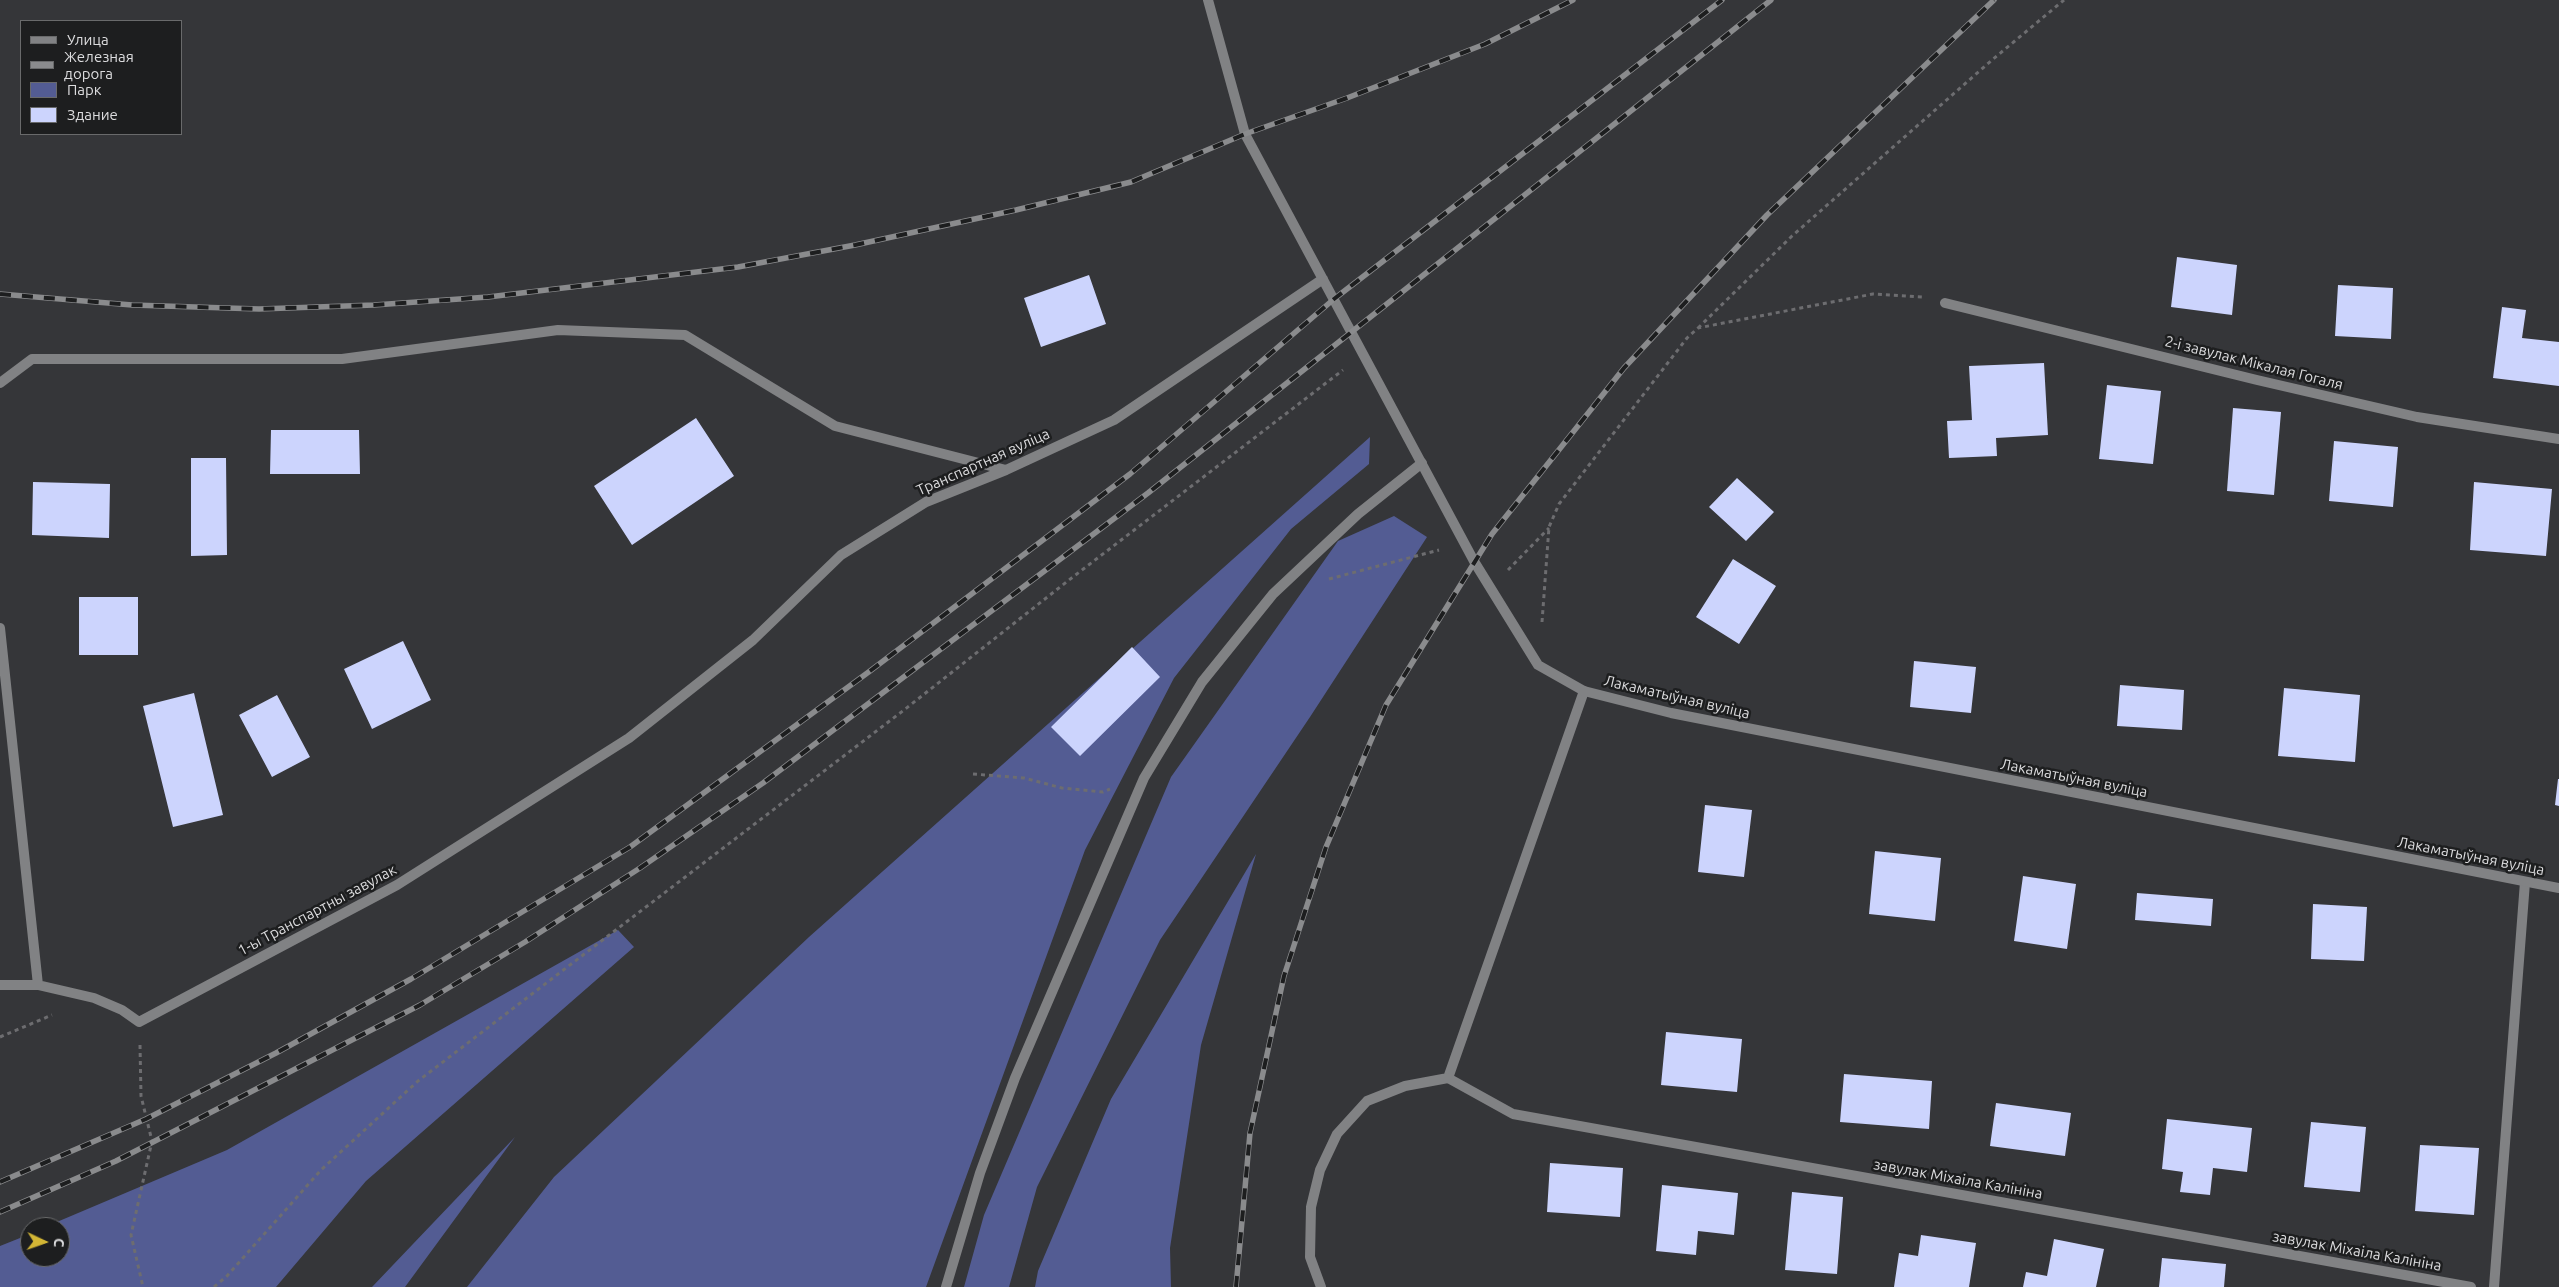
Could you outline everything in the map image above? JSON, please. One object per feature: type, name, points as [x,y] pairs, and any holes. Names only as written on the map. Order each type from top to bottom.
[{"type":"street","points":[[1208,0],[1245,134],[1464,543],[1538,664]]},
{"type":"street","name":"Транспартная вуліца","points":[[629,738],[753,640],[840,556],[926,502],[1006,470],[1114,420],[1323,279]]},
{"type":"street","name":"2-і завулак Мікалая Гогаля","points":[[1945,302],[2257,380],[2417,417],[2559,439]]},
{"type":"street","points":[[0,384],[32,359],[342,359],[558,330],[685,335],[835,426],[1006,470]]},
{"type":"street","points":[[946,1287],[980,1173],[1015,1078],[1144,778],[1202,682],[1273,594],[1358,514],[1422,463]]},
{"type":"street","points":[[0,628],[38,985]]},
{"type":"street","name":"Лакаматыўная вуліца","points":[[1538,664],[1584,691],[1671,713],[2559,888]]},
{"type":"street","points":[[1321,1287],[1310,1258],[1311,1207],[1320,1170],[1337,1134],[1368,1101],[1405,1086],[1448,1078],[1584,691]]},
{"type":"street","name":"1-ы Транспартны завулак","points":[[139,1022],[397,885],[629,738]]},
{"type":"street","points":[[2494,1287],[2524,882]]},
{"type":"street","points":[[0,985],[38,985],[94,998],[122,1010],[139,1022]]},
{"type":"street","name":"завулак Міхаіла Калініна","points":[[1448,1078],[1514,1114],[2471,1287]]},
{"type":"path","points":[[1538,664],[1550,527],[1559,504],[1687,338],[1792,236],[2064,0]]},
{"type":"path","points":[[1698,328],[1873,294],[1910,295],[1945,302]]},
{"type":"path","points":[[214,1287],[227,1276],[321,1170],[418,1081],[873,734],[1069,580],[1364,354]]},
{"type":"path","points":[[1488,582],[1512,568],[1550,527]]},
{"type":"path","points":[[1321,581],[1347,572],[1464,543]]},
{"type":"path","points":[[972,774],[1024,778],[1062,788],[1103,792],[1144,778]]},
{"type":"path","points":[[0,1036],[94,998]]},
{"type":"path","points":[[139,1022],[141,1096],[152,1141],[131,1235],[144,1287]]},
{"type":"green space","points":[[1370,437],[1369,464],[1291,529],[1174,678],[1085,850],[926,1287],[467,1287],[554,1177],[809,937]]},
{"type":"green space","points":[[1394,516],[1427,537],[1310,717],[1160,940],[1037,1187],[1009,1287],[964,1287],[984,1215],[1171,777],[1338,541]]},
{"type":"green space","points":[[1256,854],[1201,1045],[1170,1248],[1171,1287],[1035,1287],[1038,1271],[1111,1099]]},
{"type":"green space","points":[[618,930],[634,947],[366,1181],[276,1287],[0,1287],[0,1246],[20,1238],[20,1267],[70,1267],[69,1217],[227,1150]]},
{"type":"green space","points":[[515,1137],[405,1287],[372,1287]]},
{"type":"building","points":[[2177,257],[2237,265],[2232,315],[2171,307]]},
{"type":"building","points":[[1089,275],[1106,324],[1041,347],[1024,298]]},
{"type":"building","points":[[2338,285],[2393,288],[2391,339],[2335,336]]},
{"type":"building","points":[[2502,307],[2526,310],[2522,338],[2559,342],[2559,386],[2493,378]]},
{"type":"building","points":[[2044,363],[2048,435],[1996,438],[1997,456],[1949,458],[1947,421],[1972,420],[1969,366]]},
{"type":"building","points":[[2107,385],[2161,391],[2153,464],[2099,459]]},
{"type":"building","points":[[2233,408],[2281,412],[2274,495],[2227,491]]},
{"type":"building","points":[[696,418],[734,476],[632,545],[594,486]]},
{"type":"building","points":[[271,430],[359,430],[360,474],[270,474]]},
{"type":"building","points":[[2334,441],[2398,447],[2393,507],[2329,501]]},
{"type":"building","points":[[191,458],[226,458],[227,555],[191,556]]},
{"type":"building","points":[[1737,478],[1774,512],[1746,541],[1709,507]]},
{"type":"building","points":[[33,482],[110,484],[109,538],[32,535]]},
{"type":"building","points":[[2474,482],[2552,489],[2546,556],[2470,550]]},
{"type":"building","points":[[1733,559],[1776,586],[1739,644],[1696,617]]},
{"type":"building","points":[[79,597],[138,597],[138,655],[79,655]]},
{"type":"building","points":[[403,641],[431,700],[372,729],[344,669]]},
{"type":"building","points":[[1132,647],[1160,677],[1080,756],[1051,727]]},
{"type":"building","points":[[1914,661],[1976,667],[1971,713],[1910,707]]},
{"type":"building","points":[[2120,685],[2184,690],[2182,730],[2117,726]]},
{"type":"building","points":[[2284,688],[2360,695],[2355,762],[2278,756]]},
{"type":"building","points":[[194,693],[223,815],[173,827],[143,706]]},
{"type":"building","points":[[277,695],[310,757],[272,777],[239,715]]},
{"type":"building","points":[[2559,779],[2559,806],[2555,805]]},
{"type":"building","points":[[1705,805],[1752,810],[1744,877],[1698,872]]},
{"type":"building","points":[[1875,851],[1941,858],[1935,921],[1869,914]]},
{"type":"building","points":[[2023,876],[2076,884],[2067,949],[2014,941]]},
{"type":"building","points":[[2137,893],[2213,899],[2211,926],[2135,920]]},
{"type":"building","points":[[2313,904],[2367,907],[2364,961],[2311,959]]},
{"type":"building","points":[[1666,1032],[1742,1039],[1737,1092],[1661,1085]]},
{"type":"building","points":[[1844,1074],[1932,1081],[1929,1129],[1840,1122]]},
{"type":"building","points":[[1996,1103],[2071,1113],[2065,1156],[1990,1146]]},
{"type":"building","points":[[2167,1119],[2252,1128],[2247,1172],[2213,1168],[2210,1195],[2180,1192],[2183,1172],[2162,1169]]},
{"type":"building","points":[[2311,1122],[2366,1127],[2360,1192],[2304,1187]]},
{"type":"building","points":[[2420,1145],[2479,1148],[2474,1215],[2415,1211]]},
{"type":"building","points":[[1550,1163],[1623,1168],[1620,1217],[1547,1212]]},
{"type":"building","points":[[1662,1185],[1738,1193],[1734,1235],[1698,1231],[1696,1255],[1656,1251]]},
{"type":"building","points":[[1792,1192],[1843,1197],[1837,1274],[1785,1270]]},
{"type":"building","points":[[1921,1235],[1976,1243],[1969,1287],[1894,1287],[1899,1253],[1918,1256]]},
{"type":"building","points":[[2054,1239],[2104,1249],[2096,1287],[2023,1287],[2026,1272],[2047,1276]]},
{"type":"building","points":[[2162,1258],[2226,1264],[2224,1287],[2159,1287]]},
{"type":"railway","points":[[0,294],[132,305],[259,309],[374,305],[488,297],[738,267],[855,245],[1016,210],[1131,182],[1245,134],[1347,98],[1485,44],[1573,0]]},
{"type":"railway","points":[[0,1182],[146,1119],[276,1053],[411,979],[630,847],[870,671],[1130,474],[1334,299],[1722,0]]},
{"type":"railway","points":[[0,1212],[116,1161],[420,1005],[525,942],[640,868],[763,783],[1148,493],[1771,0]]},
{"type":"railway","points":[[1236,1287],[1250,1133],[1284,976],[1326,847],[1386,705],[1492,534],[1624,368],[1767,215],[1994,0]]}]
